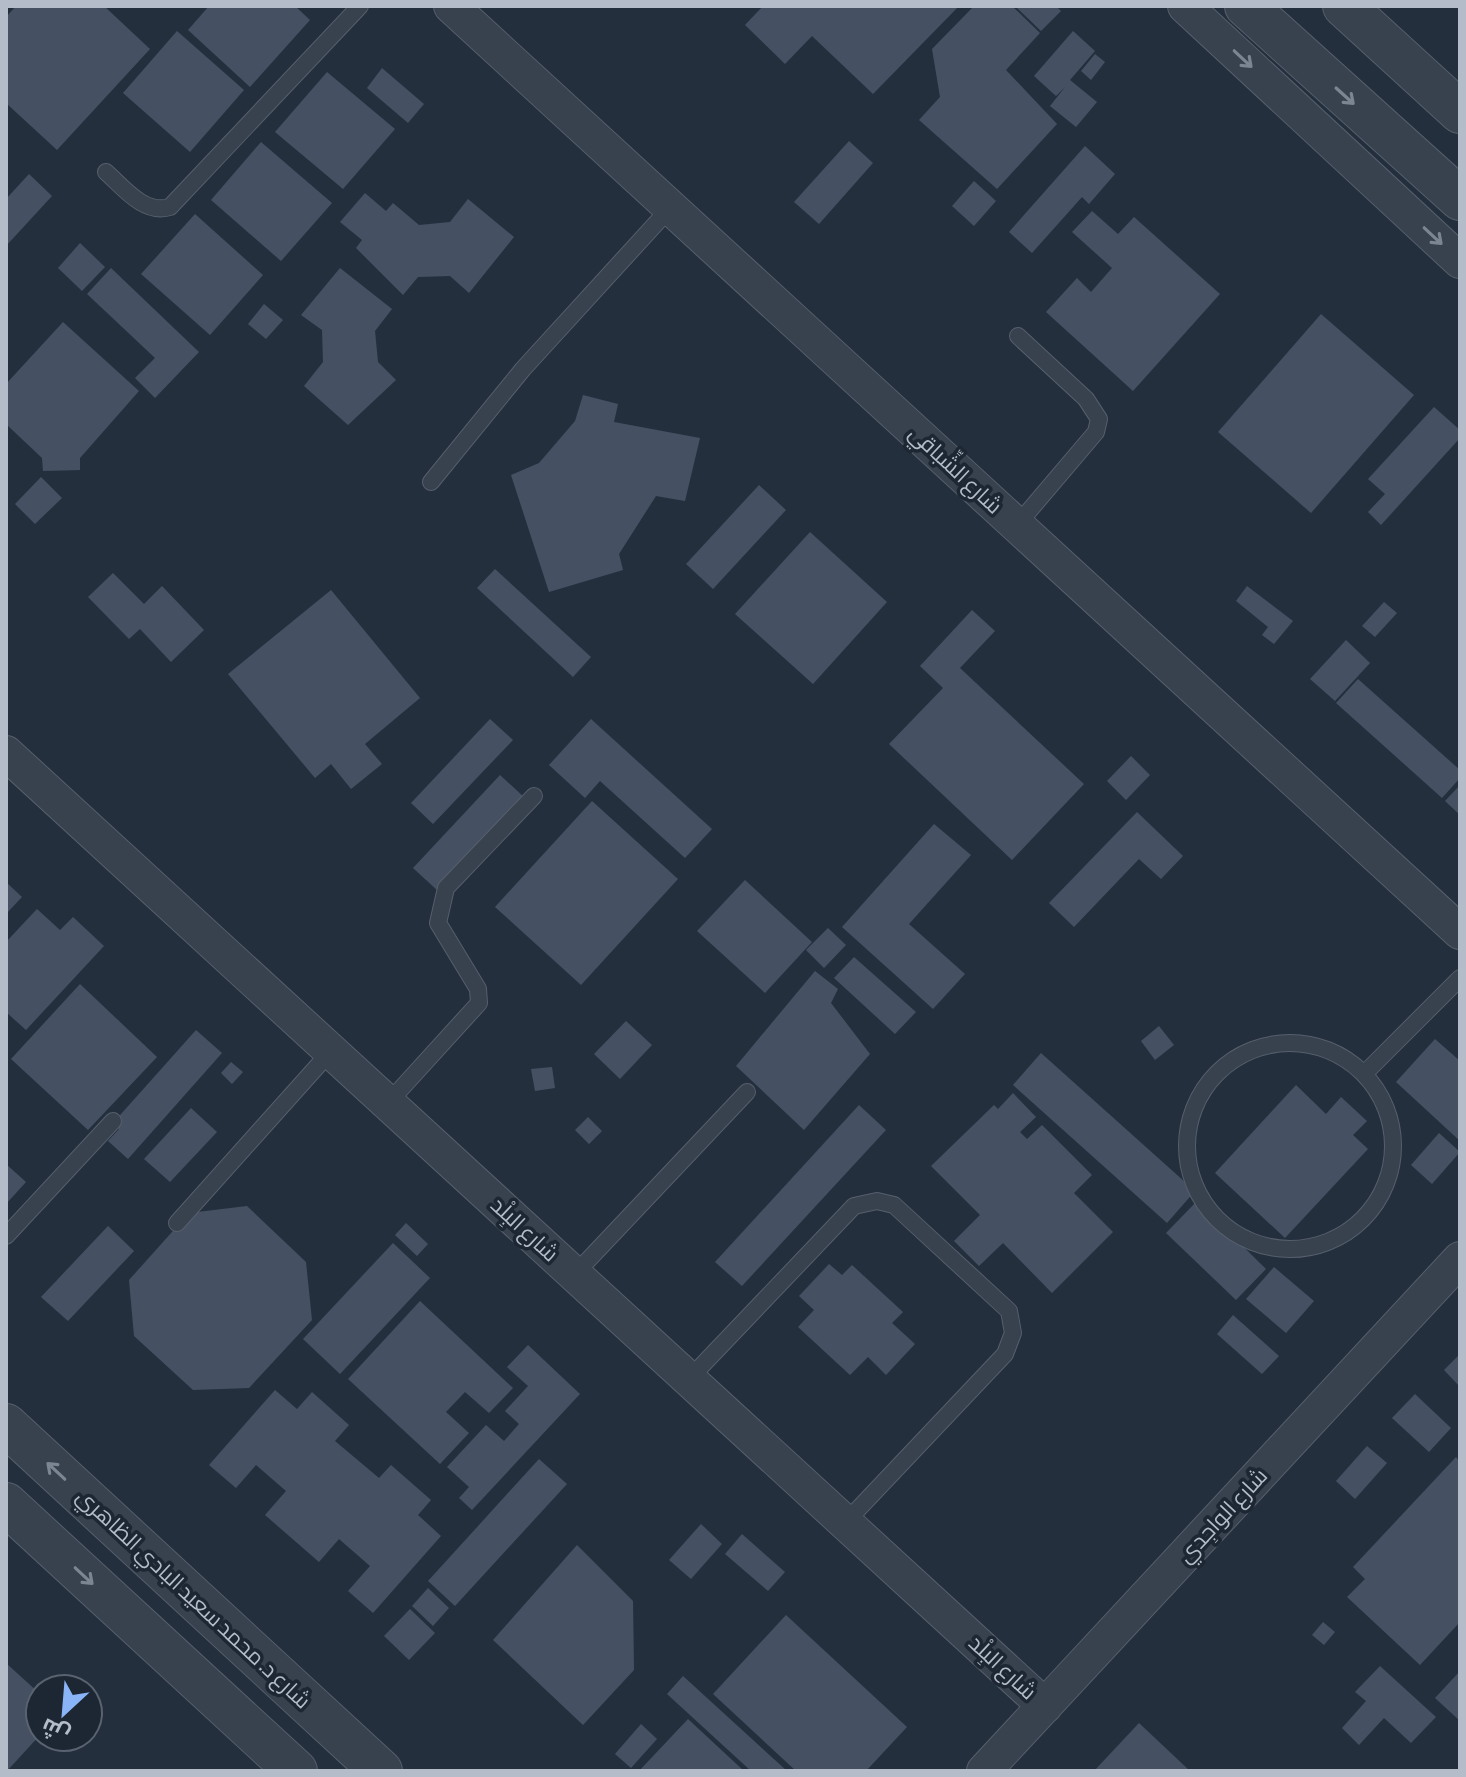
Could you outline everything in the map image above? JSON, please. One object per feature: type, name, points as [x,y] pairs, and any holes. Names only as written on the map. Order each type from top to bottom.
[{"type":"street","name":"شارع الشِّباقي","points":[[451,6],[1460,932]]},
{"type":"street","points":[[1185,6],[1460,261]]},
{"type":"street","points":[[1246,6],[1460,199]]},
{"type":"street","points":[[1344,6],[1460,112]]},
{"type":"street","name":"شارع البِلْد","points":[[6,753],[1045,1706]]},
{"type":"street","name":"شارع الواجِدي","points":[[984,1771],[1460,1259]]},
{"type":"street","name":"شارع د. محمد سعيد البادي الظاهري","points":[[6,1425],[381,1771]]},
{"type":"street","points":[[6,1504],[296,1771]]},
{"type":"lane","points":[[106,172],[146,206],[161,210],[170,207],[360,6]]},
{"type":"lane","points":[[431,482],[523,369],[671,207]]},
{"type":"lane","points":[[1017,525],[1096,432],[1099,419],[1086,399],[1018,336]]},
{"type":"lane","points":[[388,1103],[479,1003],[478,989],[438,923],[446,888],[534,796]]},
{"type":"lane","points":[[1365,1073],[1460,978]]},
{"type":"lane","points":[[1272,1042],[1323,1046],[1365,1073],[1390,1116],[1393,1167],[1371,1211],[1331,1242],[1282,1250],[1234,1234],[1199,1198],[1185,1150],[1187,1138],[1195,1101],[1226,1062],[1272,1042]]},
{"type":"lane","points":[[177,1223],[331,1051]]},
{"type":"lane","points":[[574,1275],[747,1092]]},
{"type":"lane","points":[[6,1236],[113,1121]]},
{"type":"lane","points":[[689,1379],[854,1206],[877,1201],[894,1205],[1009,1311],[1013,1333],[1005,1354],[845,1523]]},
{"type":"building","points":[[16,6],[104,6],[150,49],[57,150],[6,103],[6,17]]},
{"type":"building","points":[[209,6],[295,6],[310,20],[250,87],[188,30]]},
{"type":"building","points":[[763,6],[959,6],[873,94],[812,36],[785,64],[745,25]]},
{"type":"building","points":[[974,6],[1012,6],[1040,33],[1006,70],[1057,124],[997,189],[919,120],[940,97],[932,49]]},
{"type":"building","points":[[1015,6],[1056,6],[1061,11],[1041,31]]},
{"type":"building","points":[[177,31],[244,90],[190,152],[123,93]]},
{"type":"building","points":[[1073,31],[1095,51],[1070,80],[1097,102],[1076,127],[1050,106],[1065,87],[1056,96],[1034,76]]},
{"type":"building","points":[[1095,54],[1105,62],[1091,80],[1081,71]]},
{"type":"building","points":[[382,68],[424,104],[408,123],[367,88]]},
{"type":"building","points":[[327,72],[395,129],[343,189],[275,132]]},
{"type":"building","points":[[849,141],[873,163],[819,224],[794,202]]},
{"type":"building","points":[[261,142],[332,203],[281,261],[211,200]]},
{"type":"building","points":[[1085,146],[1115,174],[1089,204],[1082,197],[1032,253],[1009,232]]},
{"type":"building","points":[[29,174],[52,196],[6,246],[6,199]]},
{"type":"building","points":[[974,181],[996,201],[974,226],[952,206]]},
{"type":"building","points":[[365,193],[386,211],[393,203],[419,225],[450,222],[468,199],[514,237],[469,293],[450,276],[418,277],[403,295],[356,248],[362,240],[340,222]]},
{"type":"building","points":[[1092,211],[1118,234],[1134,217],[1220,294],[1133,391],[1046,312],[1077,278],[1091,292],[1112,268],[1072,232]]},
{"type":"building","points":[[195,214],[263,275],[210,335],[141,274]]},
{"type":"building","points":[[80,243],[105,267],[82,291],[58,268]]},
{"type":"building","points":[[111,268],[199,352],[155,398],[135,378],[155,358],[87,294]]},
{"type":"building","points":[[340,268],[392,309],[375,331],[378,362],[396,380],[348,425],[304,386],[323,362],[322,330],[301,315]]},
{"type":"building","points":[[264,304],[283,320],[266,339],[248,324]]},
{"type":"building","points":[[1321,314],[1414,395],[1311,513],[1218,432]]},
{"type":"building","points":[[63,322],[139,391],[80,458],[80,470],[43,471],[42,458],[6,424],[6,384]]},
{"type":"building","points":[[583,395],[618,404],[614,422],[700,438],[685,501],[656,496],[619,554],[623,570],[549,592],[511,475],[539,463],[575,421]]},
{"type":"building","points":[[1434,407],[1460,430],[1460,438],[1381,525],[1368,512],[1385,494],[1368,479]]},
{"type":"building","points":[[41,477],[62,498],[35,524],[15,504]]},
{"type":"building","points":[[759,485],[786,510],[713,589],[686,564]]},
{"type":"building","points":[[810,532],[887,602],[813,684],[735,614]]},
{"type":"building","points":[[495,569],[591,657],[573,677],[477,588]]},
{"type":"building","points":[[113,573],[144,604],[162,586],[204,630],[171,662],[140,629],[129,639],[88,597]]},
{"type":"building","points":[[1247,586],[1293,621],[1274,644],[1262,635],[1268,627],[1236,601]]},
{"type":"building","points":[[331,590],[420,698],[365,744],[382,764],[351,789],[331,764],[315,778],[228,674]]},
{"type":"building","points":[[1384,602],[1397,613],[1375,637],[1362,626]]},
{"type":"building","points":[[972,610],[995,631],[960,668],[1084,784],[1012,860],[889,744],[943,688],[920,666]]},
{"type":"building","points":[[1346,640],[1370,663],[1335,701],[1310,679]]},
{"type":"building","points":[[1358,679],[1460,770],[1460,778],[1442,798],[1336,703]]},
{"type":"building","points":[[490,719],[513,740],[433,824],[411,803]]},
{"type":"building","points":[[591,719],[712,829],[685,858],[600,781],[585,798],[549,765]]},
{"type":"building","points":[[1131,756],[1150,775],[1126,800],[1107,781]]},
{"type":"building","points":[[500,775],[525,798],[438,891],[413,868]]},
{"type":"building","points":[[1460,785],[1460,815],[1445,801]]},
{"type":"building","points":[[592,801],[678,879],[581,985],[495,907]]},
{"type":"building","points":[[1137,812],[1183,856],[1161,879],[1139,859],[1074,927],[1049,903]]},
{"type":"building","points":[[934,824],[971,855],[909,924],[965,974],[933,1009],[842,927]]},
{"type":"building","points":[[745,880],[812,942],[765,993],[697,931]]},
{"type":"building","points":[[6,882],[22,897],[6,914]]},
{"type":"building","points":[[37,909],[60,930],[73,917],[104,946],[26,1030],[6,1012],[6,942]]},
{"type":"building","points":[[828,928],[846,945],[824,968],[806,950]]},
{"type":"building","points":[[854,957],[916,1012],[895,1034],[834,978]]},
{"type":"building","points":[[815,971],[838,989],[831,1003],[870,1054],[804,1130],[736,1066]]},
{"type":"building","points":[[80,984],[157,1057],[88,1130],[11,1059]]},
{"type":"building","points":[[626,1021],[652,1045],[620,1079],[594,1054]]},
{"type":"building","points":[[1159,1026],[1174,1045],[1155,1060],[1141,1041]]},
{"type":"building","points":[[196,1030],[222,1053],[128,1159],[108,1141],[119,1129],[113,1123]]},
{"type":"building","points":[[1435,1039],[1460,1061],[1460,1141],[1396,1082]]},
{"type":"building","points":[[1041,1053],[1195,1191],[1167,1223],[1013,1085]]},
{"type":"building","points":[[231,1062],[243,1072],[232,1084],[221,1073]]},
{"type":"building","points":[[552,1067],[555,1088],[535,1091],[531,1069]]},
{"type":"building","points":[[1296,1085],[1326,1114],[1341,1097],[1367,1121],[1353,1135],[1368,1149],[1285,1238],[1215,1173]]},
{"type":"building","points":[[1013,1093],[1036,1117],[1020,1132],[1027,1139],[1042,1125],[1092,1175],[1074,1193],[1113,1232],[1052,1293],[1003,1243],[979,1266],[954,1241],[980,1215],[931,1166],[994,1105],[998,1109]]},
{"type":"building","points":[[859,1105],[886,1130],[742,1286],[715,1262]]},
{"type":"building","points":[[191,1108],[217,1132],[170,1182],[144,1159]]},
{"type":"building","points":[[588,1117],[602,1131],[589,1144],[575,1130]]},
{"type":"building","points":[[1439,1133],[1460,1152],[1432,1184],[1411,1165]]},
{"type":"building","points":[[6,1164],[26,1182],[6,1204]]},
{"type":"building","points":[[1197,1201],[1266,1269],[1236,1300],[1166,1233]]},
{"type":"building","points":[[247,1206],[306,1262],[312,1320],[249,1388],[193,1390],[134,1336],[129,1280],[189,1213]]},
{"type":"building","points":[[406,1223],[428,1244],[417,1256],[395,1235]]},
{"type":"building","points":[[108,1226],[134,1251],[68,1321],[41,1297]]},
{"type":"building","points":[[393,1243],[430,1278],[340,1374],[303,1339]]},
{"type":"building","points":[[829,1264],[842,1275],[852,1265],[903,1312],[892,1323],[915,1344],[886,1375],[868,1357],[850,1375],[798,1327],[814,1310],[799,1296]]},
{"type":"building","points":[[1274,1267],[1314,1301],[1286,1333],[1246,1299]]},
{"type":"building","points":[[420,1301],[513,1388],[489,1413],[465,1392],[446,1412],[469,1433],[440,1464],[348,1379]]},
{"type":"building","points":[[1233,1315],[1279,1356],[1262,1374],[1217,1334]]},
{"type":"building","points":[[528,1345],[580,1394],[472,1510],[459,1498],[469,1487],[447,1467],[486,1425],[504,1441],[519,1424],[505,1411],[528,1386],[507,1367]]},
{"type":"building","points":[[1460,1354],[1460,1387],[1444,1370]]},
{"type":"building","points":[[275,1390],[297,1409],[312,1392],[349,1425],[335,1441],[379,1478],[391,1465],[431,1500],[418,1515],[441,1536],[373,1613],[348,1591],[370,1566],[339,1539],[319,1562],[265,1515],[286,1491],[256,1465],[236,1488],[209,1465]]},
{"type":"building","points":[[1415,1394],[1451,1428],[1429,1452],[1392,1418]]},
{"type":"building","points":[[1367,1446],[1387,1463],[1355,1499],[1336,1481]]},
{"type":"building","points":[[1456,1457],[1460,1462],[1460,1622],[1420,1665],[1347,1597],[1365,1579],[1353,1567]]},
{"type":"building","points":[[539,1459],[567,1484],[455,1606],[428,1581]]},
{"type":"building","points":[[701,1524],[722,1544],[691,1579],[669,1560]]},
{"type":"building","points":[[742,1534],[785,1572],[768,1591],[725,1554]]},
{"type":"building","points":[[577,1545],[633,1601],[634,1670],[583,1725],[493,1640]]},
{"type":"building","points":[[428,1588],[449,1608],[433,1626],[412,1606]]},
{"type":"building","points":[[410,1609],[435,1633],[409,1660],[384,1636]]},
{"type":"building","points":[[786,1615],[907,1727],[866,1771],[796,1771],[713,1694]]},
{"type":"building","points":[[1323,1622],[1335,1632],[1324,1645],[1312,1635]]},
{"type":"building","points":[[6,1663],[24,1679],[24,1752],[7,1771]]},
{"type":"building","points":[[1380,1666],[1436,1717],[1411,1743],[1384,1718],[1359,1745],[1342,1728],[1366,1701],[1355,1692]]},
{"type":"building","points":[[1460,1671],[1460,1721],[1435,1698]]},
{"type":"building","points":[[683,1676],[787,1771],[751,1771],[667,1694]]},
{"type":"building","points":[[688,1719],[744,1771],[639,1771]]},
{"type":"building","points":[[1139,1723],[1190,1771],[1094,1771]]},
{"type":"building","points":[[641,1724],[657,1739],[631,1768],[615,1754]]}]
